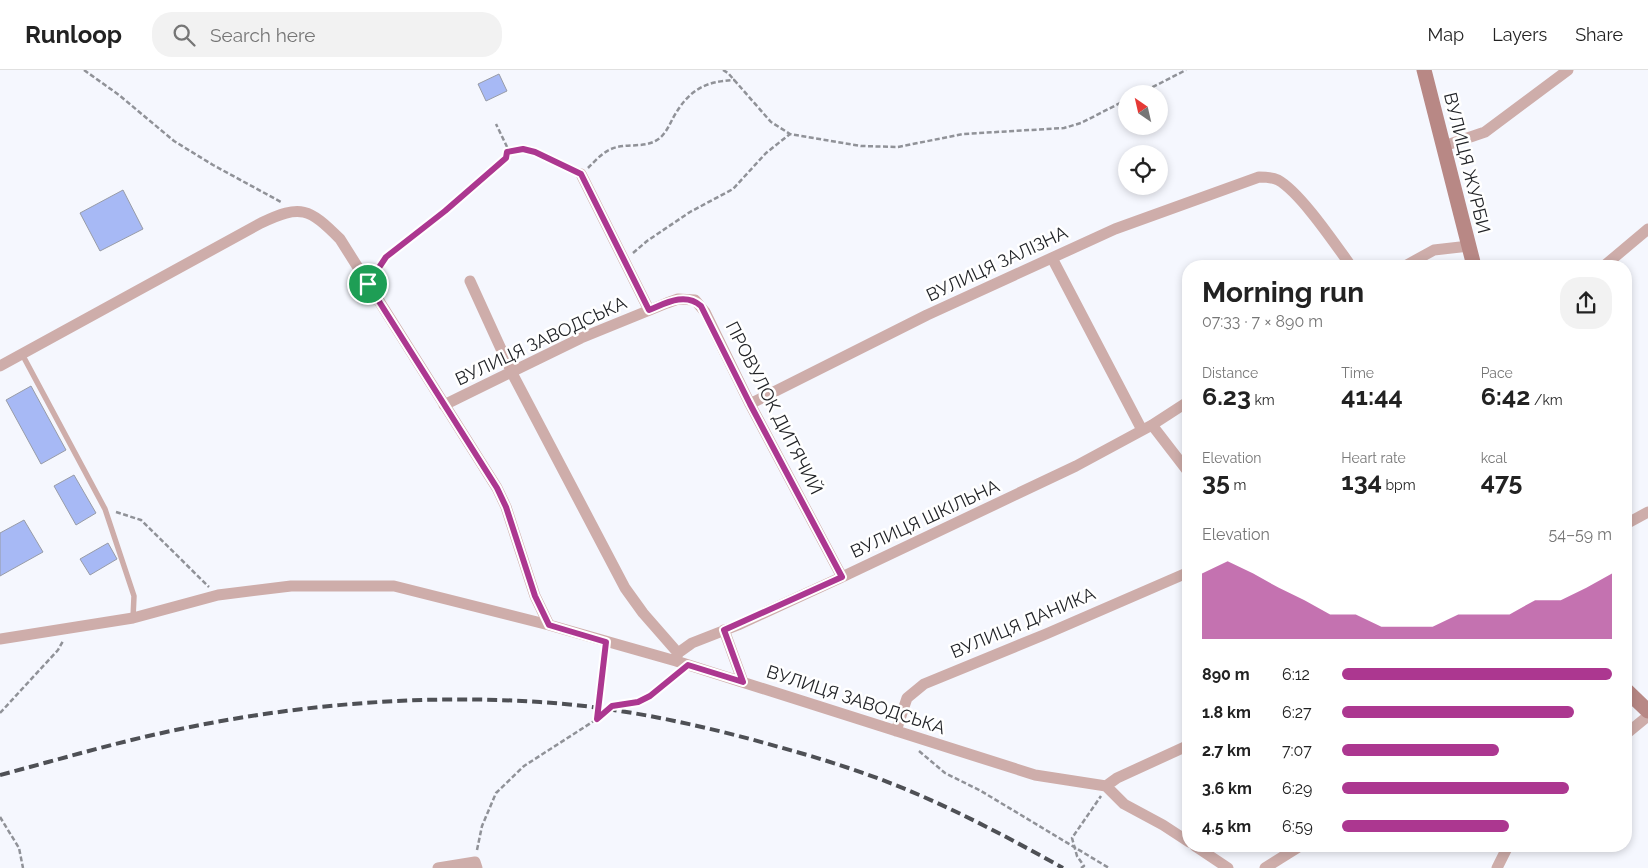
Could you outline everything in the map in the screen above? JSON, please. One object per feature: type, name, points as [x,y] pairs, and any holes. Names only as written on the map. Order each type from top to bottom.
[{"type":"street","name":"ВУЛИЦЯ ЖУРБИ","points":[[1424,70],[1472,260]]},
{"type":"street","points":[[1444,146],[1485,132],[1568,70]]},
{"type":"street","points":[[581,174],[649,310]]},
{"type":"street","name":"ВУЛИЦЯ ЗАЛІЗНА","points":[[750,404],[927,315],[1115,229],[1250,180],[1268,177],[1280,182],[1297,198],[1347,260]]},
{"type":"street","points":[[0,366],[261,223],[282,214],[297,211],[311,213],[340,239],[444,405]]},
{"type":"street","points":[[1611,260],[1648,229]]},
{"type":"street","points":[[1416,260],[1434,250],[1469,246]]},
{"type":"street","points":[[1052,258],[1147,427],[1182,466]]},
{"type":"street","points":[[470,281],[512,373],[625,588],[677,657]]},
{"type":"street","name":"ПРОВУЛОК ДИТЯЧИЙ","points":[[649,310],[678,299],[695,300],[701,306],[750,404],[842,577]]},
{"type":"street","name":"ВУЛИЦЯ ЗАВОДСЬКА","points":[[649,310],[581,338],[444,405],[503,501],[535,596],[549,625],[606,642],[677,657],[688,665],[1035,775],[1106,786]]},
{"type":"street","name":"ВУЛИЦЯ ШКІЛЬНА","points":[[677,657],[692,643],[842,577],[1076,466],[1182,405]]},
{"type":"street","points":[[1632,521],[1648,512]]},
{"type":"street","name":"ВУЛИЦЯ ДАНИКА","points":[[896,731],[907,698],[924,684],[1182,575]]},
{"type":"street","points":[[0,640],[133,618],[218,595],[291,586],[394,586],[549,625]]},
{"type":"street","points":[[724,630],[743,682]]},
{"type":"street","points":[[1632,696],[1648,711]]},
{"type":"street","points":[[1632,729],[1648,716]]},
{"type":"street","points":[[1182,748],[1117,778],[1106,786],[1124,804],[1182,837]]},
{"type":"street","points":[[1204,852],[1228,868]]},
{"type":"street","points":[[1268,866],[1290,852]]},
{"type":"street","points":[[1496,868],[1505,852]]},
{"type":"street","points":[[438,868],[476,865]]},
{"type":"lane","points":[[22,354],[105,508],[134,596],[133,618]]},
{"type":"path","points":[[84,70],[119,95],[174,141],[213,166],[297,211]]},
{"type":"path","points":[[723,70],[771,122],[790,134],[861,146],[898,148],[963,134],[1064,128],[1118,104]]},
{"type":"path","points":[[1156,85],[1186,70]]},
{"type":"path","points":[[507,152],[523,149],[535,152],[581,174],[609,150],[643,145],[658,140],[666,132],[683,103],[696,89],[710,83],[734,80]]},
{"type":"path","points":[[368,284],[386,257],[452,205],[506,158],[508,148],[496,124]]},
{"type":"path","points":[[624,260],[647,241],[690,212],[733,189],[766,153],[790,134]]},
{"type":"path","points":[[105,508],[141,520],[218,595]]},
{"type":"path","points":[[0,713],[58,650],[72,628]]},
{"type":"path","points":[[597,719],[606,642]]},
{"type":"path","points":[[476,865],[482,826],[496,793],[524,766],[597,719],[612,706],[638,702],[650,696],[688,665]]},
{"type":"path","points":[[917,749],[945,773],[981,791],[1109,868]]},
{"type":"path","points":[[1081,868],[1084,866],[1077,856],[1072,838],[1096,805],[1106,786]]},
{"type":"path","points":[[0,818],[19,848],[23,868]]},
{"type":"building","points":[[499,74],[507,91],[486,101],[478,84]]},
{"type":"building","points":[[123,190],[143,229],[100,251],[80,213]]},
{"type":"building","points":[[31,386],[66,450],[41,464],[6,400]]},
{"type":"building","points":[[74,475],[96,513],[76,525],[54,486]]},
{"type":"building","points":[[24,520],[43,552],[0,576],[0,533]]},
{"type":"building","points":[[108,543],[117,559],[90,575],[80,559]]},
{"type":"railway","points":[[0,775],[171,731],[262,714],[308,708],[401,701],[448,700],[494,700],[570,704],[691,724],[812,756],[894,784],[949,808],[1063,868]]},
{"type":"route","points":[[523,149],[535,152],[581,174],[649,310],[678,299],[687,299],[695,300],[705,312],[750,404],[842,577],[724,630],[743,682],[688,665],[650,696],[638,702],[612,706],[597,719],[606,642],[549,625],[535,596],[506,507],[497,488],[368,284],[386,257],[445,211],[506,158],[507,152],[523,149]]}]
